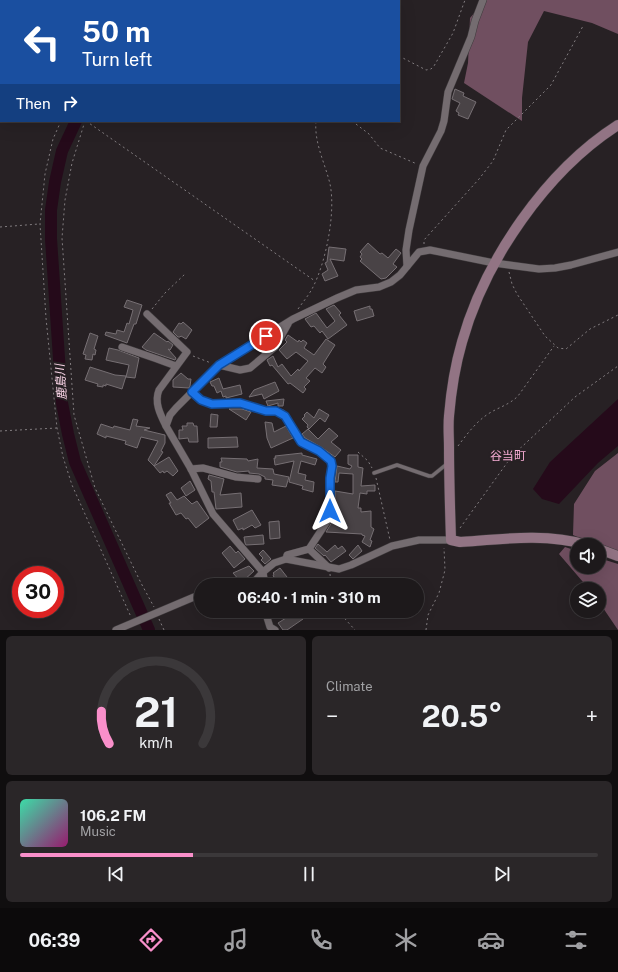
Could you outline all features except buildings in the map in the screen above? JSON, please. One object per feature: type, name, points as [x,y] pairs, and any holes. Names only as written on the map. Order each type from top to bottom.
[{"type":"street","points":[[407,266],[406,250],[409,230],[423,166],[441,131],[448,92],[471,37],[483,0]]},
{"type":"street","points":[[448,541],[449,418],[454,381],[462,342],[476,301],[494,264],[517,226],[543,192],[574,159],[618,125]]},
{"type":"street","points":[[166,426],[170,416],[219,365],[291,321],[356,290],[379,287],[391,282],[400,275],[419,252],[430,250],[494,264],[555,268],[618,252]]},
{"type":"street","points":[[147,314],[187,352],[159,390],[156,397],[161,416],[213,514],[263,572],[264,578]]},
{"type":"street","points":[[219,365],[240,370],[250,368],[275,347],[291,321]]},
{"type":"street","points":[[122,347],[176,366]]},
{"type":"street","points":[[192,392],[201,400],[212,404],[240,403],[266,411],[276,411],[282,413],[301,442],[319,451],[331,461],[330,517],[309,549],[291,553],[286,559]]},
{"type":"street","points":[[191,470],[203,468],[236,477],[258,479]]},
{"type":"street","points":[[258,578],[274,563],[286,559],[339,569],[392,546],[419,540],[460,542],[536,538],[570,541]]},
{"type":"street","points":[[309,549],[329,568]]},
{"type":"street","points":[[606,552],[618,556]]},
{"type":"street","points":[[116,630],[194,597]]},
{"type":"street","points":[[268,618],[272,629]]},
{"type":"lane","points":[[374,473],[396,465],[432,476],[449,462]]},
{"type":"path","points":[[400,57],[426,70],[431,69],[453,33],[465,0]]},
{"type":"path","points":[[423,251],[424,240],[479,180],[493,161],[506,130],[551,85],[583,26]]},
{"type":"path","points":[[61,122],[53,139],[45,174],[40,224],[46,318],[57,428],[63,457],[72,485],[134,623]]},
{"type":"path","points":[[86,122],[72,163],[65,200],[62,238],[74,415],[95,488],[141,583],[157,612],[164,630]]},
{"type":"path","points":[[87,122],[315,281]]},
{"type":"path","points":[[291,321],[312,289],[325,256],[332,205],[332,194],[319,152],[316,122]]},
{"type":"path","points":[[353,122],[369,134],[380,148],[423,166]]},
{"type":"path","points":[[0,227],[40,224]]},
{"type":"path","points":[[508,265],[516,294],[545,336],[554,346],[562,350],[566,349],[590,329],[618,315]]},
{"type":"path","points":[[147,314],[165,293],[185,274]]},
{"type":"path","points":[[458,446],[480,420],[512,402],[518,396],[554,346]]},
{"type":"path","points":[[187,352],[198,359],[219,365]]},
{"type":"path","points":[[460,528],[512,456],[575,397],[618,366]]},
{"type":"path","points":[[0,431],[57,428]]},
{"type":"path","points":[[358,452],[368,461],[374,473],[392,546]]},
{"type":"path","points":[[426,630],[428,615],[439,593],[448,541]]},
{"type":"path","points":[[329,568],[330,578]]},
{"type":"path","points":[[344,618],[355,630]]},
{"type":"shaded area","points":[[485,0],[618,0],[618,34],[592,23],[544,11],[528,42],[522,98],[522,121],[464,83],[468,63],[470,18]]},
{"type":"shaded area","points":[[618,399],[618,446],[598,463],[559,504],[542,499],[533,489],[550,462]]},
{"type":"shaded area","points":[[618,453],[618,555],[606,549],[606,538],[580,538],[573,535],[574,504],[595,471]]},
{"type":"shaded area","points":[[565,547],[570,549],[570,567],[559,554]]},
{"type":"shaded area","points":[[606,560],[618,564],[618,630],[606,612],[606,582],[583,582],[576,574],[606,574]]},
{"type":"waterway","name":"鹿島川","points":[[76,122],[62,151],[51,210],[51,239],[62,403],[75,462],[149,630]]},
{"type":"district","name":"谷当町","points":[[508,456]]},
{"type":"route","points":[[266,336],[219,365],[192,392],[201,400],[212,404],[240,403],[266,411],[276,411],[282,413],[304,445],[319,451],[331,461],[330,511]]}]
